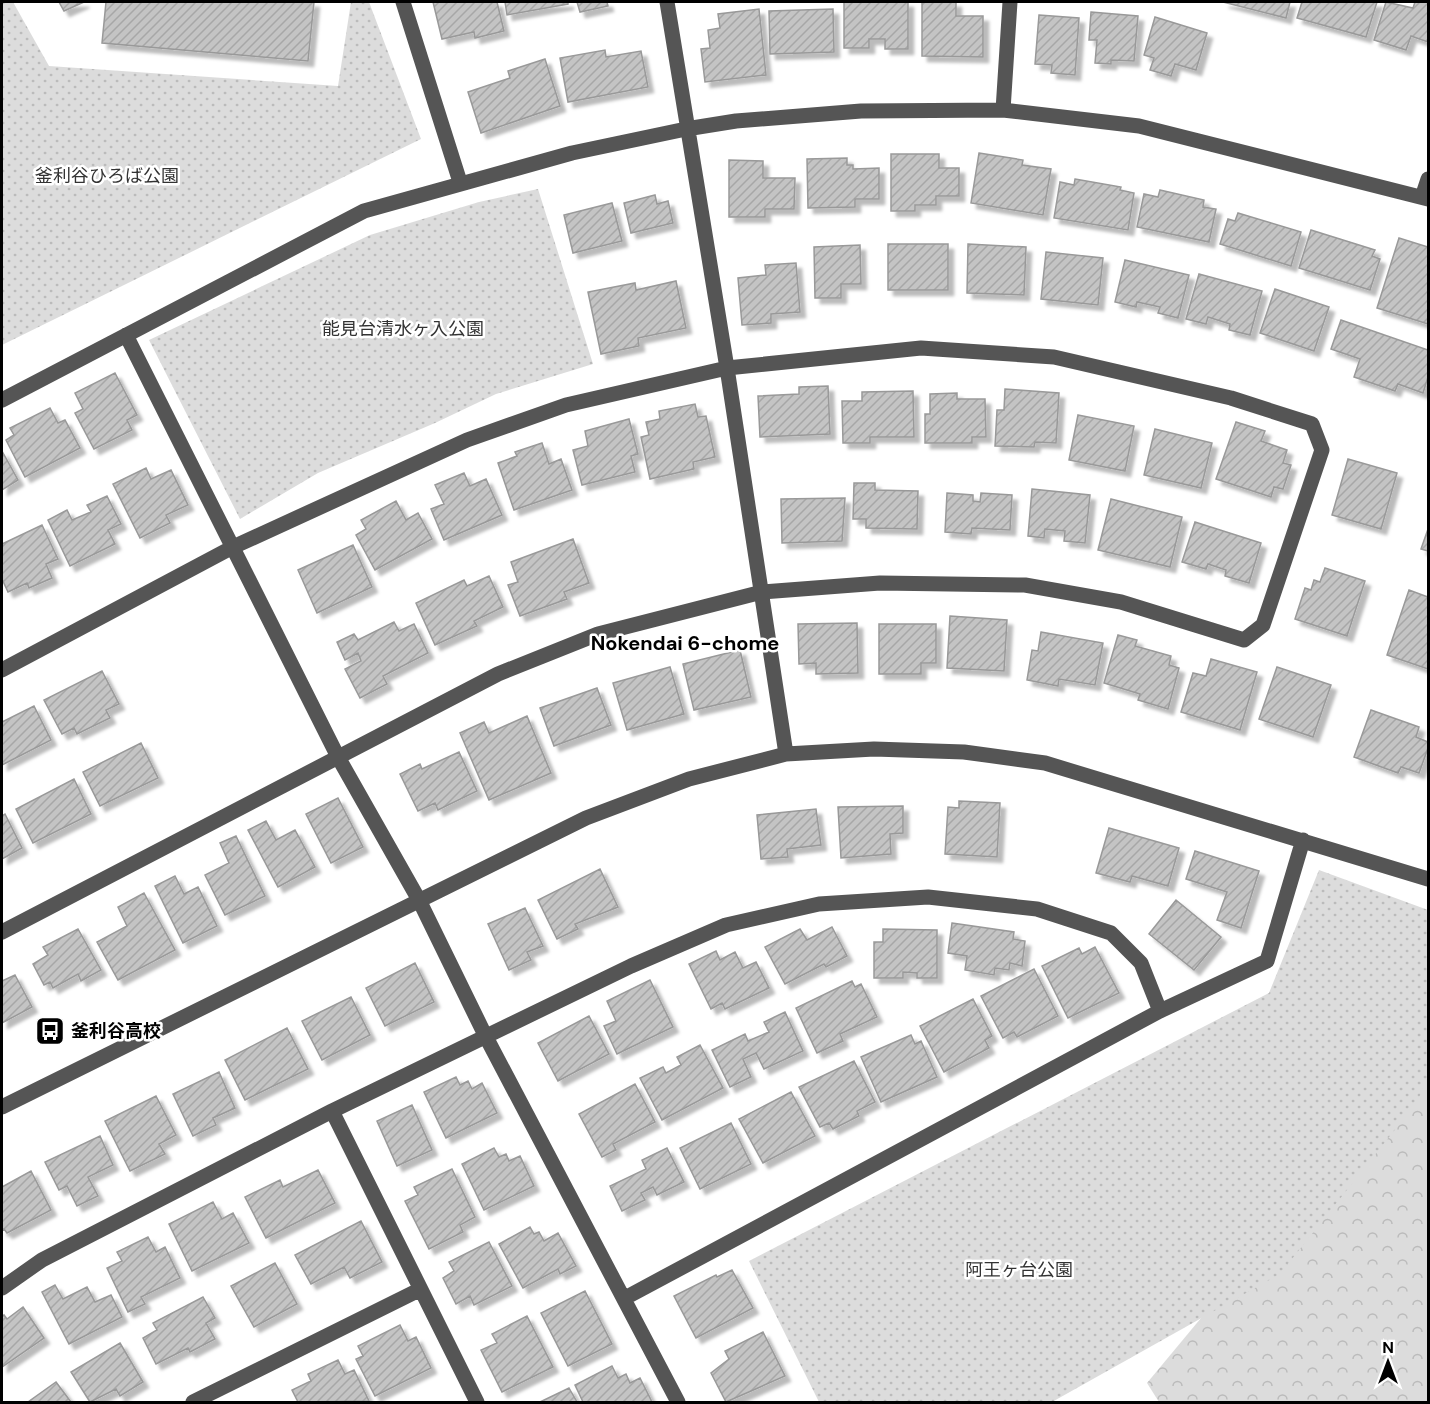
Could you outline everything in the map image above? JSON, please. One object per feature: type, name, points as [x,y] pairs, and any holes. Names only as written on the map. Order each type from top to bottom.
[{"type":"street","points":[[403,2],[460,182]]},
{"type":"street","points":[[667,2],[727,368],[786,754]]},
{"type":"street","points":[[1003,110],[1010,2]]},
{"type":"street","points":[[2,400],[364,211],[460,182],[572,153],[736,121],[861,111],[1003,110],[1139,126],[1425,198],[1428,179]]},
{"type":"street","points":[[126,335],[338,757],[418,900],[485,1035],[678,1402]]},
{"type":"street","points":[[2,670],[233,547],[467,440],[566,405],[727,368],[921,348],[1054,357],[1232,398],[1312,424],[1322,450],[1263,625],[1244,640],[1121,602],[1025,585],[880,583],[762,592],[598,634],[498,674],[2,932]]},
{"type":"street","points":[[2,1107],[586,818],[690,779],[786,754],[874,749],[964,752],[1045,763],[1428,879]]},
{"type":"street","points":[[625,1298],[1160,1011],[1267,962],[1303,840]]},
{"type":"street","points":[[2,1288],[42,1260],[332,1111],[485,1035],[726,925],[819,904],[928,897],[1037,909],[1111,933],[1141,963],[1160,1011]]},
{"type":"street","points":[[332,1111],[419,1290],[477,1402]]},
{"type":"street","points":[[193,1402],[419,1290]]},
{"type":"green space","name":"釜利谷ひろば公園","points":[[2,2],[13,2],[49,66],[338,86],[351,2],[369,2],[421,139],[2,345]]},
{"type":"green space","name":"能見台清水ヶ入公園","points":[[538,189],[593,364],[496,394],[318,473],[240,519],[149,340],[370,235],[479,202]]},
{"type":"green space","name":"阿王ヶ台公園","points":[[1319,870],[1428,910],[1428,1077],[1417,1102],[1280,1274],[1052,1402],[819,1402],[749,1261],[1269,993]]},
{"type":"green space","points":[[1428,1045],[1428,1402],[1159,1402],[1147,1383]]},
{"type":"building","points":[[59,2],[84,2],[64,11]]},
{"type":"building","points":[[106,2],[314,2],[308,61],[102,43]]},
{"type":"building","points":[[433,2],[497,2],[504,31],[475,38],[474,32],[442,39]]},
{"type":"building","points":[[505,2],[568,2],[568,4],[507,15]]},
{"type":"building","points":[[577,2],[607,2],[608,6],[580,12]]},
{"type":"building","points":[[844,2],[908,2],[908,49],[885,49],[885,39],[869,39],[869,48],[844,48]]},
{"type":"building","points":[[922,2],[956,2],[956,16],[983,16],[983,57],[922,56]]},
{"type":"building","points":[[1223,2],[1290,2],[1286,18]]},
{"type":"building","points":[[1302,2],[1377,2],[1366,37],[1297,18]]},
{"type":"building","points":[[1386,2],[1413,8],[1415,2],[1428,2],[1428,42],[1411,36],[1406,50],[1374,40]]},
{"type":"building","points":[[759,9],[766,75],[705,82],[701,49],[710,48],[708,30],[720,28],[718,14]]},
{"type":"building","points":[[833,9],[834,52],[770,54],[769,11]]},
{"type":"building","points":[[1091,12],[1138,16],[1134,61],[1111,60],[1111,64],[1095,63],[1097,40],[1089,40]]},
{"type":"building","points":[[1039,15],[1079,18],[1075,75],[1051,73],[1052,65],[1035,64]]},
{"type":"building","points":[[1155,17],[1207,33],[1196,70],[1175,64],[1171,76],[1150,70],[1154,58],[1144,55]]},
{"type":"building","points":[[605,50],[606,57],[641,51],[648,87],[568,102],[560,58]]},
{"type":"building","points":[[545,59],[560,106],[481,133],[468,92],[510,78],[508,71]]},
{"type":"building","points":[[979,153],[1023,160],[1022,165],[1051,169],[1043,215],[971,203]]},
{"type":"building","points":[[891,154],[939,154],[939,168],[959,168],[959,196],[936,196],[936,205],[915,205],[915,211],[891,211]]},
{"type":"building","points":[[847,158],[847,165],[853,165],[853,169],[879,168],[879,199],[855,199],[855,207],[808,208],[807,159]]},
{"type":"building","points":[[729,160],[763,161],[763,178],[795,178],[794,209],[765,209],[765,217],[729,217]]},
{"type":"building","points":[[1075,179],[1121,187],[1120,190],[1134,193],[1128,230],[1054,218],[1060,182],[1074,185]]},
{"type":"building","points":[[1160,190],[1204,200],[1203,207],[1216,209],[1209,242],[1137,227],[1144,194],[1158,197]]},
{"type":"building","points":[[655,195],[657,204],[668,201],[673,223],[631,233],[624,203]]},
{"type":"building","points":[[612,203],[622,241],[573,253],[564,215]]},
{"type":"building","points":[[1238,213],[1301,232],[1291,266],[1220,244],[1228,219],[1235,221]]},
{"type":"building","points":[[1311,230],[1375,250],[1372,256],[1380,259],[1370,290],[1299,268]]},
{"type":"building","points":[[1399,238],[1428,247],[1428,324],[1377,308]]},
{"type":"building","points":[[888,244],[948,244],[948,290],[888,290]]},
{"type":"building","points":[[968,244],[1026,247],[1024,295],[967,293]]},
{"type":"building","points":[[860,245],[861,284],[841,284],[841,298],[815,298],[814,247]]},
{"type":"building","points":[[1046,252],[1103,258],[1098,305],[1041,299]]},
{"type":"building","points":[[1125,260],[1189,275],[1178,318],[1158,313],[1160,307],[1137,302],[1136,307],[1115,302]]},
{"type":"building","points":[[796,263],[800,312],[771,314],[771,323],[742,325],[738,278],[766,275],[765,265]]},
{"type":"building","points":[[1199,274],[1262,291],[1250,335],[1229,330],[1230,324],[1208,317],[1206,324],[1186,319]]},
{"type":"building","points":[[676,281],[686,328],[638,338],[639,346],[601,354],[588,292],[635,283],[636,290]]},
{"type":"building","points":[[1275,289],[1329,307],[1314,351],[1260,333]]},
{"type":"building","points":[[1341,320],[1428,350],[1428,377],[1423,393],[1398,384],[1395,391],[1354,377],[1360,359],[1331,349]]},
{"type":"building","points":[[115,373],[137,415],[127,420],[132,430],[94,449],[75,413],[83,409],[75,393]]},
{"type":"building","points":[[828,386],[830,434],[760,437],[758,396],[799,394],[799,387]]},
{"type":"building","points":[[1005,389],[1059,393],[1056,443],[1035,442],[1034,447],[995,446],[997,410],[1004,410]]},
{"type":"building","points":[[913,391],[914,437],[870,437],[870,443],[843,443],[842,401],[862,401],[862,392]]},
{"type":"building","points":[[957,393],[957,399],[985,399],[986,437],[972,437],[972,443],[925,443],[925,414],[930,414],[930,394]]},
{"type":"building","points":[[695,404],[698,417],[706,416],[715,457],[693,462],[694,469],[650,479],[641,437],[649,435],[646,422],[660,419],[659,411]]},
{"type":"building","points":[[50,408],[58,423],[65,420],[80,448],[25,477],[6,440],[14,435],[10,428]]},
{"type":"building","points":[[1078,415],[1134,426],[1125,471],[1069,460]]},
{"type":"building","points":[[629,419],[638,454],[631,456],[635,472],[582,485],[573,450],[588,446],[585,431]]},
{"type":"building","points":[[1236,422],[1265,431],[1261,441],[1287,450],[1283,463],[1291,465],[1283,489],[1274,487],[1271,497],[1216,479]]},
{"type":"building","points":[[1155,429],[1212,443],[1201,488],[1144,475]]},
{"type":"building","points":[[542,443],[549,464],[561,459],[572,490],[514,510],[498,463],[517,456],[515,452]]},
{"type":"building","points":[[2,451],[18,480],[2,490]]},
{"type":"building","points":[[1348,459],[1397,473],[1381,529],[1332,515]]},
{"type":"building","points":[[146,468],[151,479],[171,470],[188,505],[166,515],[170,523],[140,538],[113,484]]},
{"type":"building","points":[[464,473],[470,486],[486,479],[502,515],[444,540],[431,509],[444,504],[435,485]]},
{"type":"building","points":[[854,483],[875,483],[875,490],[918,491],[917,529],[866,528],[866,519],[853,519]]},
{"type":"building","points":[[1032,489],[1090,495],[1085,543],[1064,541],[1065,531],[1045,529],[1044,538],[1028,536]]},
{"type":"building","points":[[947,493],[973,495],[973,501],[980,502],[981,493],[1012,495],[1010,530],[972,528],[971,534],[945,532]]},
{"type":"building","points":[[107,496],[121,524],[108,530],[115,544],[70,566],[48,520],[67,510],[72,520],[91,512],[87,505]]},
{"type":"building","points":[[845,498],[842,541],[782,543],[781,499]]},
{"type":"building","points":[[1111,499],[1182,517],[1170,567],[1098,550]]},
{"type":"building","points":[[396,501],[406,520],[418,513],[432,539],[375,570],[356,535],[366,529],[361,520]]},
{"type":"building","points":[[1195,522],[1261,543],[1249,583],[1225,576],[1226,570],[1208,564],[1206,569],[1182,562]]},
{"type":"building","points":[[42,525],[58,559],[46,564],[52,578],[29,588],[27,583],[8,592],[2,579],[2,544]]},
{"type":"building","points":[[1428,529],[1428,551],[1421,549]]},
{"type":"building","points":[[573,539],[589,583],[564,592],[567,599],[520,616],[508,585],[518,582],[511,562]]},
{"type":"building","points":[[353,545],[372,587],[317,613],[298,570]]},
{"type":"building","points":[[1325,568],[1365,581],[1347,636],[1295,619],[1305,588],[1311,590],[1314,580],[1320,582]]},
{"type":"building","points":[[489,576],[503,607],[474,621],[477,626],[435,645],[416,603],[464,580],[467,586]]},
{"type":"building","points":[[1409,590],[1428,597],[1428,669],[1387,655]]},
{"type":"building","points":[[950,616],[1007,620],[1004,671],[947,668]]},
{"type":"building","points":[[394,622],[399,631],[414,624],[428,653],[383,676],[387,684],[360,698],[345,669],[361,661],[358,653],[345,660],[337,642],[354,634],[358,640]]},
{"type":"building","points":[[857,623],[858,673],[816,674],[816,663],[799,664],[798,624]]},
{"type":"building","points":[[879,624],[936,624],[936,663],[921,663],[921,674],[879,674]]},
{"type":"building","points":[[1041,632],[1103,643],[1095,685],[1059,679],[1058,686],[1027,680],[1032,650],[1038,651]]},
{"type":"building","points":[[1118,635],[1137,640],[1135,646],[1171,656],[1169,665],[1179,668],[1168,709],[1138,700],[1140,694],[1104,683]]},
{"type":"building","points":[[740,650],[751,697],[694,710],[683,664]]},
{"type":"building","points":[[1211,659],[1257,672],[1240,730],[1181,712],[1193,673],[1206,676]]},
{"type":"building","points":[[670,667],[684,714],[627,730],[613,683]]},
{"type":"building","points":[[1277,667],[1331,685],[1313,737],[1259,719]]},
{"type":"building","points":[[102,671],[119,704],[106,710],[110,718],[77,734],[74,728],[62,734],[44,700]]},
{"type":"building","points":[[597,688],[611,725],[554,746],[540,708]]},
{"type":"building","points":[[34,706],[51,740],[2,765],[2,722]]},
{"type":"building","points":[[1371,710],[1419,727],[1416,737],[1428,742],[1428,748],[1419,773],[1401,767],[1398,773],[1354,757]]},
{"type":"building","points":[[527,716],[551,773],[489,800],[460,733],[484,722],[489,733]]},
{"type":"building","points":[[141,743],[158,778],[100,806],[83,772]]},
{"type":"building","points":[[459,752],[477,791],[438,810],[435,803],[418,811],[400,774],[420,764],[422,769]]},
{"type":"building","points":[[74,779],[91,814],[33,843],[16,809]]},
{"type":"building","points":[[338,798],[363,847],[331,863],[306,814]]},
{"type":"building","points":[[959,801],[1000,803],[997,857],[945,854],[948,807],[959,808]]},
{"type":"building","points":[[903,806],[903,833],[890,834],[891,854],[841,858],[838,807]]},
{"type":"building","points":[[816,809],[821,845],[787,849],[788,857],[761,859],[757,815]]},
{"type":"building","points":[[5,814],[22,848],[2,859],[2,816]]},
{"type":"building","points":[[266,821],[276,840],[295,830],[315,867],[278,887],[248,830]]},
{"type":"building","points":[[1109,828],[1179,848],[1168,886],[1132,876],[1130,882],[1096,873]]},
{"type":"building","points":[[236,836],[265,896],[225,915],[205,875],[229,863],[220,843]]},
{"type":"building","points":[[1195,851],[1259,871],[1241,928],[1217,920],[1227,892],[1186,879]]},
{"type":"building","points":[[600,869],[618,907],[575,924],[578,929],[557,939],[538,900]]},
{"type":"building","points":[[175,876],[184,894],[198,887],[217,926],[183,943],[155,886]]},
{"type":"building","points":[[144,893],[175,950],[118,980],[97,942],[127,926],[118,907]]},
{"type":"building","points":[[1176,900],[1221,937],[1194,970],[1149,934]]},
{"type":"building","points":[[525,908],[543,946],[527,952],[531,960],[509,970],[488,924]]},
{"type":"building","points":[[952,923],[1014,932],[1013,939],[1025,941],[1022,966],[1010,963],[1009,970],[995,968],[994,975],[965,970],[967,956],[948,953]]},
{"type":"building","points":[[832,927],[847,956],[826,967],[824,964],[785,984],[765,947],[800,929],[807,940]]},
{"type":"building","points":[[78,929],[101,970],[81,981],[78,974],[53,988],[50,982],[44,985],[33,964],[48,955],[43,947]]},
{"type":"building","points":[[883,929],[937,930],[937,978],[917,978],[917,973],[903,972],[903,978],[874,978],[874,942],[883,942]]},
{"type":"building","points":[[1095,947],[1119,993],[1068,1018],[1042,966],[1079,948],[1082,954]]},
{"type":"building","points":[[716,951],[720,960],[735,952],[743,968],[756,962],[769,988],[725,1009],[722,1003],[711,1009],[689,964]]},
{"type":"building","points":[[415,963],[434,1002],[385,1026],[366,988]]},
{"type":"building","points":[[1034,969],[1058,1016],[1017,1037],[1014,1032],[1003,1038],[981,996]]},
{"type":"building","points":[[15,975],[32,1007],[2,1023],[2,981]]},
{"type":"building","points":[[650,980],[673,1027],[617,1054],[604,1026],[616,1021],[607,1001]]},
{"type":"building","points":[[852,981],[855,987],[861,984],[877,1017],[840,1034],[843,1041],[817,1053],[796,1008]]},
{"type":"building","points":[[351,997],[370,1035],[322,1060],[302,1021]]},
{"type":"building","points":[[973,999],[992,1036],[985,1040],[989,1048],[944,1072],[920,1026]]},
{"type":"building","points":[[785,1012],[803,1051],[764,1069],[756,1053],[743,1059],[751,1077],[730,1087],[712,1050],[745,1034],[748,1041],[769,1032],[764,1022]]},
{"type":"building","points":[[589,1016],[609,1054],[558,1081],[538,1043]]},
{"type":"building","points":[[287,1028],[308,1069],[245,1100],[225,1060]]},
{"type":"building","points":[[911,1035],[915,1044],[921,1041],[937,1077],[881,1102],[861,1057]]},
{"type":"building","points":[[700,1045],[723,1088],[662,1120],[640,1078],[663,1067],[666,1073],[681,1065],[677,1057]]},
{"type":"building","points":[[854,1061],[875,1102],[857,1111],[859,1116],[833,1129],[829,1123],[820,1127],[799,1087]]},
{"type":"building","points":[[219,1072],[235,1108],[213,1118],[216,1125],[193,1136],[173,1094]]},
{"type":"building","points":[[456,1077],[460,1085],[468,1081],[472,1089],[482,1083],[497,1113],[446,1138],[424,1092]]},
{"type":"building","points":[[635,1084],[655,1122],[613,1144],[616,1150],[602,1157],[579,1114]]},
{"type":"building","points":[[791,1092],[815,1136],[763,1163],[739,1119]]},
{"type":"building","points":[[156,1096],[176,1135],[159,1144],[165,1154],[130,1171],[105,1121]]},
{"type":"building","points":[[412,1105],[432,1150],[397,1166],[377,1121]]},
{"type":"building","points":[[731,1123],[751,1164],[700,1189],[680,1148]]},
{"type":"building","points":[[100,1136],[113,1165],[88,1177],[98,1196],[77,1206],[67,1186],[59,1190],[45,1162]]},
{"type":"building","points":[[494,1148],[499,1157],[506,1154],[509,1161],[520,1156],[534,1186],[484,1210],[462,1164]]},
{"type":"building","points":[[667,1148],[684,1182],[657,1195],[653,1187],[641,1193],[645,1200],[622,1211],[610,1186],[646,1169],[642,1160]]},
{"type":"building","points":[[452,1169],[475,1217],[460,1225],[463,1232],[429,1249],[405,1201],[418,1195],[414,1187]]},
{"type":"building","points":[[318,1170],[335,1203],[266,1238],[245,1197],[280,1180],[283,1187]]},
{"type":"building","points":[[31,1171],[51,1210],[7,1233],[4,1229],[2,1230],[2,1187]]},
{"type":"building","points":[[213,1202],[222,1219],[233,1213],[249,1243],[192,1271],[169,1224]]},
{"type":"building","points":[[361,1221],[382,1262],[350,1278],[344,1267],[311,1284],[295,1255]]},
{"type":"building","points":[[530,1227],[534,1234],[539,1232],[544,1241],[558,1233],[576,1266],[560,1274],[558,1269],[523,1288],[499,1244]]},
{"type":"building","points":[[148,1237],[156,1252],[165,1247],[180,1278],[141,1297],[145,1304],[128,1312],[107,1268],[122,1261],[117,1252]]},
{"type":"building","points":[[489,1242],[512,1286],[474,1305],[470,1296],[456,1304],[443,1278],[454,1271],[449,1262]]},
{"type":"building","points":[[275,1263],[297,1304],[254,1327],[231,1286]]},
{"type":"building","points":[[732,1270],[753,1308],[696,1338],[674,1296],[716,1275],[717,1277]]},
{"type":"building","points":[[55,1285],[63,1299],[87,1287],[95,1302],[111,1295],[122,1317],[69,1344],[42,1292]]},
{"type":"building","points":[[585,1291],[612,1344],[568,1366],[541,1313]]},
{"type":"building","points":[[203,1297],[215,1318],[206,1323],[215,1339],[190,1352],[188,1348],[156,1364],[143,1338],[157,1330],[153,1323]]},
{"type":"building","points":[[23,1307],[44,1338],[2,1367],[2,1317],[4,1315],[7,1319]]},
{"type":"building","points":[[527,1316],[553,1367],[502,1392],[481,1350],[497,1343],[492,1334]]},
{"type":"building","points":[[400,1325],[408,1341],[416,1337],[431,1368],[375,1396],[356,1359],[363,1356],[358,1346]]},
{"type":"building","points":[[763,1332],[785,1376],[726,1402],[711,1373],[729,1359],[725,1351]]},
{"type":"building","points":[[120,1343],[143,1382],[120,1396],[116,1389],[90,1402],[71,1372]]},
{"type":"building","points":[[338,1360],[345,1374],[354,1370],[369,1401],[298,1402],[292,1390],[311,1381],[308,1374]]},
{"type":"building","points":[[612,1366],[618,1378],[626,1374],[630,1383],[640,1378],[652,1402],[583,1402],[575,1385]]},
{"type":"building","points":[[56,1382],[71,1402],[28,1402]]},
{"type":"building","points":[[569,1388],[577,1402],[540,1402]]},
{"type":"place","name":"釜利谷高校","points":[[50,1031]]},
{"type":"district","name":"Nokendai 6-chome","points":[[685,643]]}]
